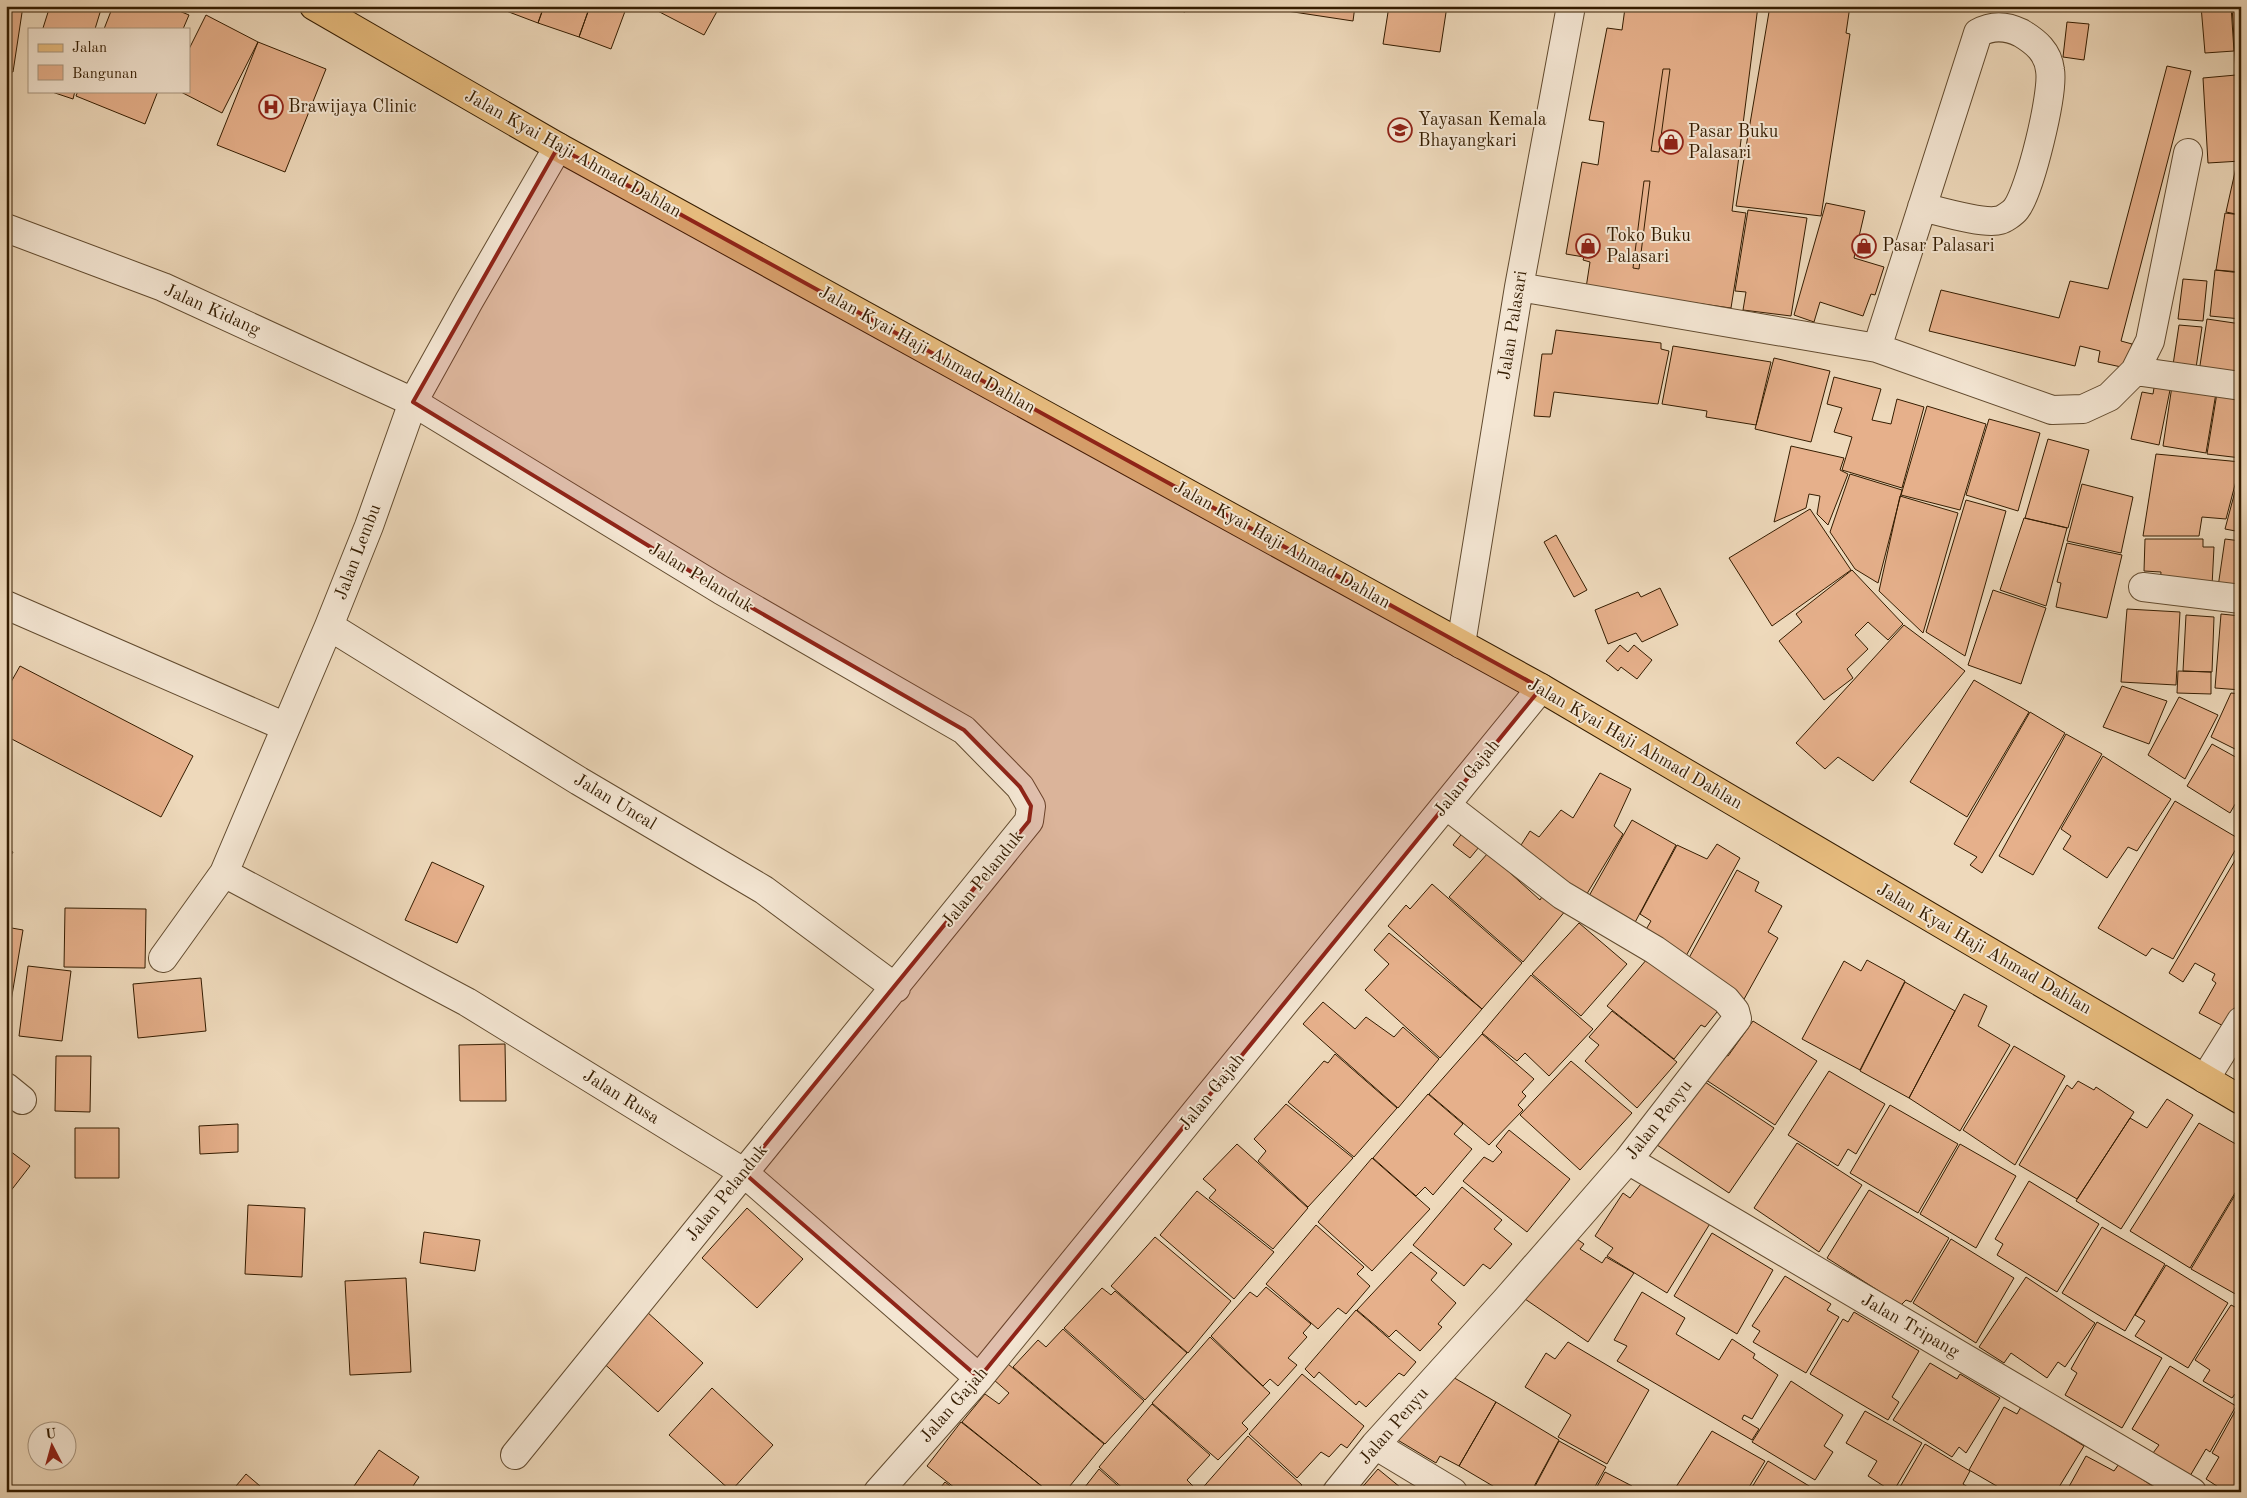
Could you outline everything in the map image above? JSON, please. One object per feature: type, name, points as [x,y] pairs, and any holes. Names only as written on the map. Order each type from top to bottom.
[{"type":"main road","name":"Jalan Kyai Haji Ahmad Dahlan","points":[[324,9],[558,147],[1541,688],[2241,1100]]},
{"type":"street","name":"Jalan Palasari","points":[[1462,644],[1519,287],[1571,6]]},
{"type":"street","points":[[1877,348],[1922,207],[1978,33],[2003,26],[2034,41],[2044,52],[2051,70],[2050,95],[2029,180],[2016,210],[2000,220],[1979,220],[1922,207]]},
{"type":"street","name":"Jalan Lembu","points":[[163,958],[224,872],[329,626],[369,526],[413,402],[558,147]]},
{"type":"street","points":[[1519,287],[1877,348],[2052,410],[2083,409],[2109,397],[2135,371],[2150,341],[2188,153]]},
{"type":"street","name":"Jalan Kidang","points":[[6,228],[162,287],[413,402]]},
{"type":"street","points":[[2135,371],[2241,386]]},
{"type":"street","name":"Jalan Pelanduk","points":[[413,402],[721,590],[964,730],[1020,787],[1031,806],[1029,821],[896,988],[743,1172],[515,1455]]},
{"type":"street","points":[[2143,587],[2241,599]]},
{"type":"street","points":[[6,605],[286,727]]},
{"type":"street","name":"Jalan Uncal","points":[[329,626],[579,781],[764,890],[896,988]]},
{"type":"street","name":"Jalan Gajah","points":[[878,1492],[979,1378],[1541,688]]},
{"type":"street","name":"Jalan Penyu","points":[[1337,1492],[1375,1445],[1501,1306],[1628,1160],[1737,1019],[1735,1011],[1726,1000],[1655,950],[1562,895],[1446,805]]},
{"type":"street","name":"Jalan Rusa","points":[[224,872],[467,1002],[743,1172],[979,1378]]},
{"type":"street","points":[[2206,1079],[2241,1021]]},
{"type":"street","name":"Jalan Tripang","points":[[1628,1160],[2192,1492]]},
{"type":"street","points":[[1375,1445],[1453,1492]]},
{"type":"highlighted area","points":[[558,147],[1541,688],[979,1378],[743,1172],[1029,821],[1031,806],[1020,787],[964,730],[721,590],[413,402]]},
{"type":"building","points":[[6,6],[23,6],[13,72],[6,71]]},
{"type":"building","points":[[50,6],[102,6],[95,28],[43,28]]},
{"type":"building","points":[[113,6],[167,6],[189,15],[183,28],[104,28]]},
{"type":"building","points":[[493,6],[544,6],[538,23]]},
{"type":"building","points":[[544,6],[590,6],[579,37],[538,23]]},
{"type":"building","points":[[590,6],[627,6],[611,49],[579,37]]},
{"type":"building","points":[[648,6],[720,6],[704,35]]},
{"type":"building","points":[[1159,6],[1187,6],[1185,12]]},
{"type":"building","points":[[1254,6],[1355,6],[1353,21]]},
{"type":"building","points":[[1389,6],[1447,6],[1440,52],[1383,44]]},
{"type":"building","name":"Pasar Buku Palasari","points":[[1612,6],[1758,6],[1732,211],[1746,213],[1731,308],[1586,288],[1590,262],[1583,260],[1584,257],[1566,254],[1582,162],[1598,165],[1604,122],[1589,120],[1607,28],[1622,30],[1625,8]]},
{"type":"building","points":[[1770,6],[1850,6],[1846,33],[1850,34],[1821,216],[1736,206]]},
{"type":"building","points":[[2201,6],[2231,6],[2234,51],[2205,53]]},
{"type":"building","points":[[2232,6],[2241,6],[2241,73],[2236,73]]},
{"type":"building","points":[[206,15],[258,42],[222,113],[181,92],[190,92],[190,47]]},
{"type":"building","points":[[2067,22],[2089,24],[2084,60],[2063,57]]},
{"type":"building","name":"Brawijaya Clinic","points":[[258,42],[326,69],[285,172],[217,145]]},
{"type":"building","points":[[2167,66],[2191,71],[2121,341],[2132,344],[2126,368],[2098,362],[2100,351],[2080,346],[2075,366],[1929,331],[1941,290],[2059,318],[2070,281],[2108,289]]},
{"type":"building","points":[[1663,69],[1670,69],[1659,152],[1651,151]]},
{"type":"building","points":[[2236,75],[2241,161],[2208,163],[2203,78]]},
{"type":"building","points":[[52,92],[75,92],[73,99]]},
{"type":"building","points":[[78,92],[158,92],[145,124],[76,96]]},
{"type":"building","points":[[2237,163],[2241,164],[2241,215],[2226,212]]},
{"type":"building","points":[[1644,181],[1650,181],[1639,269],[1633,268]]},
{"type":"building","points":[[1826,203],[1865,211],[1854,258],[1884,267],[1875,295],[1871,294],[1863,316],[1820,302],[1814,322],[1794,315]]},
{"type":"building","points":[[1748,210],[1807,218],[1791,316],[1743,310],[1746,292],[1735,291]]},
{"type":"building","points":[[2225,213],[2241,215],[2241,272],[2216,270]]},
{"type":"building","points":[[2215,270],[2241,273],[2241,319],[2210,316]]},
{"type":"building","points":[[2183,279],[2207,281],[2203,321],[2178,319]]},
{"type":"building","points":[[2207,319],[2241,324],[2241,377],[2199,372]]},
{"type":"building","points":[[2179,325],[2202,327],[2196,368],[2173,365]]},
{"type":"building","points":[[1556,330],[1661,343],[1661,349],[1669,351],[1658,404],[1554,392],[1550,417],[1534,416],[1542,354],[1552,354]]},
{"type":"building","points":[[1673,346],[1771,362],[1756,425],[1706,417],[1707,411],[1662,404]]},
{"type":"building","points":[[1774,358],[1830,371],[1811,442],[1755,429]]},
{"type":"building","points":[[1834,377],[1881,389],[1872,420],[1891,424],[1897,399],[1924,407],[1902,488],[1842,470],[1852,437],[1834,432],[1842,408],[1827,404]]},
{"type":"building","points":[[2155,382],[2171,385],[2159,445],[2131,439],[2142,392],[2153,394]]},
{"type":"building","points":[[2172,386],[2216,393],[2206,453],[2163,446]]},
{"type":"building","points":[[2217,393],[2241,395],[2241,458],[2207,454]]},
{"type":"building","points":[[1927,406],[1986,424],[1960,510],[1901,495]]},
{"type":"building","points":[[1989,419],[2040,433],[2018,511],[1966,495]]},
{"type":"building","points":[[2048,439],[2089,450],[2068,528],[2025,518]]},
{"type":"building","points":[[1791,446],[1844,458],[1840,470],[1848,474],[1828,525],[1817,514],[1820,496],[1809,494],[1806,508],[1774,522]]},
{"type":"building","points":[[2156,454],[2241,462],[2226,519],[2202,517],[2199,536],[2143,536]]},
{"type":"building","points":[[2241,469],[2241,532],[2225,529]]},
{"type":"building","points":[[1850,474],[1902,490],[1878,583],[1855,569],[1830,532]]},
{"type":"building","points":[[2082,484],[2133,497],[2121,553],[2067,541]]},
{"type":"building","points":[[1900,496],[1958,513],[1923,633],[1879,591]]},
{"type":"building","points":[[1966,500],[2006,511],[1965,656],[1926,632]]},
{"type":"building","points":[[1810,509],[1851,570],[1772,626],[1729,558]]},
{"type":"building","points":[[2024,518],[2067,528],[2046,606],[2000,590]]},
{"type":"building","points":[[1556,535],[1587,590],[1574,597],[1544,542]]},
{"type":"building","points":[[2145,539],[2203,539],[2203,547],[2214,547],[2212,586],[2160,584],[2161,572],[2144,571]]},
{"type":"building","points":[[2225,539],[2241,541],[2241,589],[2218,587]]},
{"type":"building","points":[[2067,543],[2122,555],[2107,618],[2056,607],[2061,583],[2057,582]]},
{"type":"building","points":[[1852,570],[1903,624],[1888,640],[1868,622],[1855,635],[1868,649],[1847,669],[1853,678],[1824,700],[1779,641],[1802,622],[1796,614]]},
{"type":"building","points":[[1660,588],[1678,625],[1642,642],[1636,633],[1608,644],[1595,610],[1638,592],[1641,597]]},
{"type":"building","points":[[1993,590],[2046,608],[2021,684],[1968,665]]},
{"type":"building","points":[[2127,609],[2180,612],[2176,685],[2121,682]]},
{"type":"building","points":[[2221,614],[2241,616],[2241,690],[2215,688]]},
{"type":"building","points":[[2186,615],[2214,617],[2212,672],[2183,671]]},
{"type":"building","points":[[1904,625],[1965,671],[1873,781],[1838,757],[1825,769],[1796,743]]},
{"type":"building","points":[[1620,645],[1628,652],[1634,645],[1652,660],[1637,679],[1621,667],[1618,671],[1606,661]]},
{"type":"building","points":[[20,666],[193,756],[161,817],[6,736],[6,691]]},
{"type":"building","points":[[2178,671],[2211,672],[2211,694],[2177,693]]},
{"type":"building","points":[[1974,680],[2029,712],[1967,817],[1910,782]]},
{"type":"building","points":[[2122,686],[2167,701],[2149,744],[2103,727]]},
{"type":"building","points":[[2231,693],[2241,694],[2241,752],[2211,737]]},
{"type":"building","points":[[2179,697],[2218,715],[2185,779],[2148,755]]},
{"type":"building","points":[[2030,712],[2065,733],[1982,873],[1970,865],[1977,857],[1954,844]]},
{"type":"building","points":[[2066,734],[2102,754],[2033,875],[1999,856]]},
{"type":"building","points":[[2212,744],[2241,760],[2241,794],[2230,813],[2187,786]]},
{"type":"building","points":[[2103,756],[2171,799],[2137,851],[2128,847],[2107,878],[2063,849],[2071,836],[2061,829]]},
{"type":"building","points":[[1600,773],[1631,789],[1614,826],[1623,834],[1582,902],[1516,853],[1530,831],[1539,837],[1561,810],[1573,818]]},
{"type":"building","points":[[2175,801],[2241,840],[2173,959],[2152,948],[2146,956],[2098,928]]},
{"type":"building","points":[[1632,820],[1676,845],[1631,930],[1585,903]]},
{"type":"building","points":[[1467,827],[1484,841],[1470,858],[1453,845]]},
{"type":"building","points":[[1717,844],[1740,858],[1681,965],[1641,938],[1651,921],[1640,914],[1677,845],[1707,859]]},
{"type":"building","points":[[6,848],[13,852],[6,864]]},
{"type":"building","points":[[2241,850],[2241,1006],[2227,1028],[2199,1013],[2216,983],[2212,980],[2215,974],[2195,963],[2183,982],[2169,973]]},
{"type":"building","points":[[1488,853],[1540,900],[1544,893],[1566,910],[1523,962],[1449,897]]},
{"type":"building","points":[[432,862],[484,886],[457,943],[405,920]]},
{"type":"building","points":[[1737,870],[1759,882],[1755,891],[1782,906],[1768,932],[1778,938],[1743,1001],[1684,967]]},
{"type":"building","points":[[1432,884],[1522,963],[1482,1009],[1388,926],[1406,905],[1410,909]]},
{"type":"building","points":[[65,908],[146,909],[145,968],[64,967]]},
{"type":"building","points":[[1579,923],[1627,964],[1581,1016],[1532,974]]},
{"type":"building","points":[[6,927],[23,930],[10,1007],[6,1007]]},
{"type":"building","points":[[1389,933],[1482,1009],[1440,1058],[1365,990],[1389,964],[1374,950]]},
{"type":"building","points":[[1653,952],[1725,1002],[1705,1027],[1701,1025],[1674,1059],[1607,1006]]},
{"type":"building","points":[[1867,960],[1905,981],[1860,1070],[1802,1039],[1844,961],[1861,971]]},
{"type":"building","points":[[28,966],[71,971],[62,1041],[19,1036]]},
{"type":"building","points":[[1531,975],[1593,1029],[1549,1076],[1525,1053],[1517,1061],[1482,1033]]},
{"type":"building","points":[[201,978],[206,1031],[138,1038],[133,984]]},
{"type":"building","points":[[1905,982],[1955,1011],[1909,1098],[1860,1071]]},
{"type":"building","points":[[1964,994],[1987,1006],[1978,1026],[2010,1045],[1960,1131],[1909,1098]]},
{"type":"building","points":[[1323,1002],[1355,1029],[1366,1017],[1394,1037],[1403,1027],[1439,1059],[1398,1108],[1303,1024]]},
{"type":"building","points":[[1612,1011],[1677,1062],[1637,1108],[1585,1061],[1599,1045],[1589,1037]]},
{"type":"building","points":[[1753,1021],[1817,1061],[1775,1125],[1703,1078],[1720,1052],[1728,1056]]},
{"type":"building","points":[[1482,1034],[1534,1079],[1522,1092],[1526,1096],[1518,1105],[1523,1110],[1489,1145],[1429,1094]]},
{"type":"building","points":[[505,1044],[506,1101],[460,1101],[459,1045]]},
{"type":"building","points":[[2014,1046],[2065,1076],[2015,1165],[1963,1130]]},
{"type":"building","points":[[1335,1054],[1397,1108],[1354,1157],[1288,1102],[1324,1061],[1328,1063]]},
{"type":"building","points":[[56,1056],[91,1056],[90,1112],[55,1111]]},
{"type":"building","points":[[1571,1061],[1632,1113],[1580,1170],[1520,1115]]},
{"type":"building","points":[[1829,1071],[1885,1104],[1856,1154],[1848,1149],[1838,1166],[1788,1135]]},
{"type":"building","points":[[1702,1080],[1774,1128],[1729,1193],[1657,1145]]},
{"type":"building","points":[[2078,1081],[2094,1090],[2096,1087],[2134,1112],[2077,1199],[2019,1165],[2067,1085],[2072,1089]]},
{"type":"building","points":[[1428,1094],[1463,1124],[1454,1134],[1472,1149],[1433,1195],[1425,1187],[1416,1196],[1373,1158]]},
{"type":"building","points":[[2167,1099],[2193,1115],[2121,1229],[2076,1201],[2130,1118],[2147,1128]]},
{"type":"building","points":[[1286,1104],[1353,1158],[1308,1207],[1258,1161],[1266,1151],[1254,1139]]},
{"type":"building","points":[[1890,1105],[1958,1144],[1918,1213],[1850,1173]]},
{"type":"building","points":[[2199,1123],[2241,1147],[2241,1183],[2190,1268],[2130,1231]]},
{"type":"building","points":[[238,1124],[238,1152],[200,1154],[199,1126]]},
{"type":"building","points":[[75,1128],[119,1128],[119,1178],[75,1178]]},
{"type":"building","points":[[1509,1130],[1570,1179],[1527,1232],[1463,1181],[1484,1157],[1493,1162],[1502,1152],[1496,1146]]},
{"type":"building","points":[[1797,1143],[1862,1185],[1819,1252],[1754,1208]]},
{"type":"building","points":[[1237,1144],[1308,1208],[1273,1249],[1209,1198],[1216,1190],[1203,1179]]},
{"type":"building","points":[[1960,1144],[2016,1176],[1976,1248],[1920,1214]]},
{"type":"building","points":[[6,1148],[30,1166],[6,1197]]},
{"type":"building","points":[[1372,1158],[1430,1209],[1372,1271],[1318,1222]]},
{"type":"building","points":[[1644,1180],[1711,1222],[1667,1293],[1607,1256],[1613,1248],[1595,1236],[1623,1193],[1630,1198]]},
{"type":"building","points":[[2029,1181],[2099,1224],[2057,1292],[1997,1255],[2003,1244],[1995,1239]]},
{"type":"building","points":[[2241,1185],[2241,1293],[2239,1296],[2191,1269]]},
{"type":"building","points":[[1462,1187],[1502,1220],[1494,1229],[1512,1244],[1490,1269],[1483,1264],[1464,1286],[1413,1245]]},
{"type":"building","points":[[1869,1190],[1949,1238],[1911,1302],[1906,1300],[1901,1305],[1827,1258]]},
{"type":"building","points":[[1197,1191],[1274,1252],[1234,1299],[1160,1235]]},
{"type":"building","points":[[248,1205],[305,1208],[302,1277],[245,1274]]},
{"type":"building","points":[[747,1208],[803,1259],[757,1308],[702,1258]]},
{"type":"building","points":[[1316,1225],[1364,1267],[1357,1274],[1370,1286],[1346,1314],[1338,1308],[1318,1329],[1266,1284]]},
{"type":"building","points":[[2102,1227],[2165,1264],[2125,1331],[2062,1293]]},
{"type":"building","points":[[424,1232],[480,1240],[475,1271],[420,1263]]},
{"type":"building","points":[[1712,1233],[1773,1270],[1737,1334],[1674,1296]]},
{"type":"building","points":[[1571,1235],[1584,1244],[1580,1249],[1602,1263],[1606,1257],[1634,1273],[1588,1342],[1525,1299]]},
{"type":"building","points":[[1155,1237],[1231,1301],[1188,1353],[1111,1286]]},
{"type":"building","points":[[1951,1239],[2014,1278],[1976,1343],[1913,1303]]},
{"type":"building","points":[[1411,1252],[1437,1273],[1431,1280],[1456,1303],[1438,1324],[1442,1327],[1420,1351],[1396,1330],[1389,1337],[1357,1310]]},
{"type":"building","points":[[2166,1265],[2228,1303],[2188,1368],[2135,1336],[2145,1321],[2135,1315]]},
{"type":"building","points":[[1785,1276],[1831,1304],[1827,1310],[1839,1317],[1806,1373],[1753,1342],[1760,1331],[1752,1326]]},
{"type":"building","points":[[2026,1277],[2095,1323],[2065,1367],[2058,1362],[2047,1378],[2011,1353],[2004,1363],[1979,1347]]},
{"type":"building","points":[[406,1278],[411,1372],[350,1375],[345,1281]]},
{"type":"building","points":[[1266,1287],[1311,1324],[1303,1333],[1307,1337],[1288,1358],[1297,1365],[1278,1386],[1270,1379],[1263,1386],[1211,1336],[1250,1292],[1257,1297]]},
{"type":"building","points":[[1102,1288],[1111,1295],[1115,1291],[1187,1353],[1145,1400],[1064,1328]]},
{"type":"building","points":[[1642,1292],[1685,1318],[1676,1334],[1719,1360],[1732,1339],[1755,1354],[1753,1358],[1778,1375],[1752,1419],[1744,1415],[1742,1419],[1759,1429],[1752,1440],[1617,1361],[1627,1346],[1614,1340]]},
{"type":"building","points":[[2231,1305],[2241,1310],[2241,1390],[2239,1389],[2232,1398],[2203,1381],[2210,1370],[2195,1360]]},
{"type":"building","points":[[1356,1310],[1416,1362],[1404,1376],[1399,1373],[1366,1407],[1359,1401],[1356,1405],[1319,1372],[1314,1378],[1305,1369]]},
{"type":"building","points":[[646,1311],[703,1363],[658,1412],[600,1360]]},
{"type":"building","points":[[1854,1312],[1919,1351],[1892,1397],[1899,1402],[1888,1420],[1810,1374],[1843,1319],[1848,1322]]},
{"type":"building","points":[[2097,1322],[2162,1358],[2122,1428],[2065,1395],[2077,1373],[2071,1369]]},
{"type":"building","points":[[1063,1329],[1144,1401],[1105,1444],[1013,1367],[1038,1340],[1046,1347]]},
{"type":"building","points":[[1210,1337],[1270,1393],[1242,1423],[1248,1429],[1218,1460],[1152,1403]]},
{"type":"building","points":[[1568,1342],[1649,1390],[1607,1464],[1558,1437],[1571,1415],[1525,1387],[1546,1353],[1555,1359]]},
{"type":"building","points":[[1930,1363],[1957,1379],[1960,1374],[2000,1398],[1966,1453],[1959,1447],[1952,1457],[1893,1420]]},
{"type":"building","points":[[1008,1364],[1104,1444],[1065,1492],[1049,1492],[962,1422],[985,1394],[999,1404],[1009,1393],[994,1380]]},
{"type":"building","points":[[2170,1366],[2236,1406],[2210,1452],[2206,1449],[2190,1476],[2153,1453],[2159,1445],[2132,1429]]},
{"type":"building","points":[[1302,1374],[1364,1426],[1347,1448],[1341,1444],[1329,1457],[1321,1452],[1297,1478],[1249,1434]]},
{"type":"building","points":[[1451,1376],[1496,1402],[1459,1466],[1440,1456],[1436,1463],[1391,1436],[1431,1394],[1436,1398]]},
{"type":"building","points":[[1791,1381],[1843,1415],[1824,1446],[1833,1452],[1815,1480],[1752,1442]]},
{"type":"building","points":[[712,1388],[773,1445],[731,1491],[669,1435]]},
{"type":"building","points":[[1496,1402],[1559,1440],[1531,1492],[1503,1492],[1459,1466]]},
{"type":"building","points":[[1152,1404],[1210,1455],[1187,1480],[1194,1487],[1189,1492],[1127,1492],[1099,1467]]},
{"type":"building","points":[[2238,1406],[2241,1408],[2241,1491],[2235,1488],[2232,1492],[2226,1492],[2206,1479],[2219,1457],[2212,1453]]},
{"type":"building","points":[[2004,1407],[2017,1414],[2021,1407],[2084,1446],[2056,1492],[2007,1492],[1969,1470]]},
{"type":"building","points":[[1865,1411],[1922,1443],[1893,1492],[1868,1476],[1877,1461],[1846,1443]]},
{"type":"building","points":[[961,1422],[1049,1492],[960,1492],[927,1466]]},
{"type":"building","points":[[1712,1431],[1765,1461],[1746,1492],[1674,1490]]},
{"type":"building","points":[[1248,1436],[1302,1485],[1295,1492],[1199,1492]]},
{"type":"building","points":[[1559,1441],[1606,1467],[1592,1492],[1532,1492]]},
{"type":"building","points":[[1925,1444],[1970,1471],[1963,1484],[1976,1492],[1897,1492]]},
{"type":"building","points":[[379,1450],[419,1477],[409,1492],[362,1492],[354,1486]]},
{"type":"building","points":[[2086,1456],[2114,1471],[2119,1464],[2154,1487],[2151,1492],[2066,1492]]},
{"type":"building","points":[[1768,1461],[1819,1492],[1749,1492]]},
{"type":"building","points":[[1099,1469],[1125,1492],[1081,1492]]},
{"type":"building","points":[[1378,1469],[1406,1492],[1358,1492]]},
{"type":"building","points":[[1605,1472],[1632,1486],[1629,1492],[1594,1492]]},
{"type":"building","points":[[246,1474],[267,1492],[231,1492]]},
{"type":"building","points":[[945,1482],[958,1492],[937,1492]]},
{"type":"place","name":"Brawijaya Clinic","points":[[271,107]]},
{"type":"place","name":"Yayasan Kemala Bhayangkari","points":[[1400,130]]},
{"type":"place","name":"Pasar Buku Palasari","points":[[1671,142]]},
{"type":"place","name":"Toko Buku Palasari","points":[[1588,246]]},
{"type":"place","name":"Pasar Palasari","points":[[1864,246]]}]
